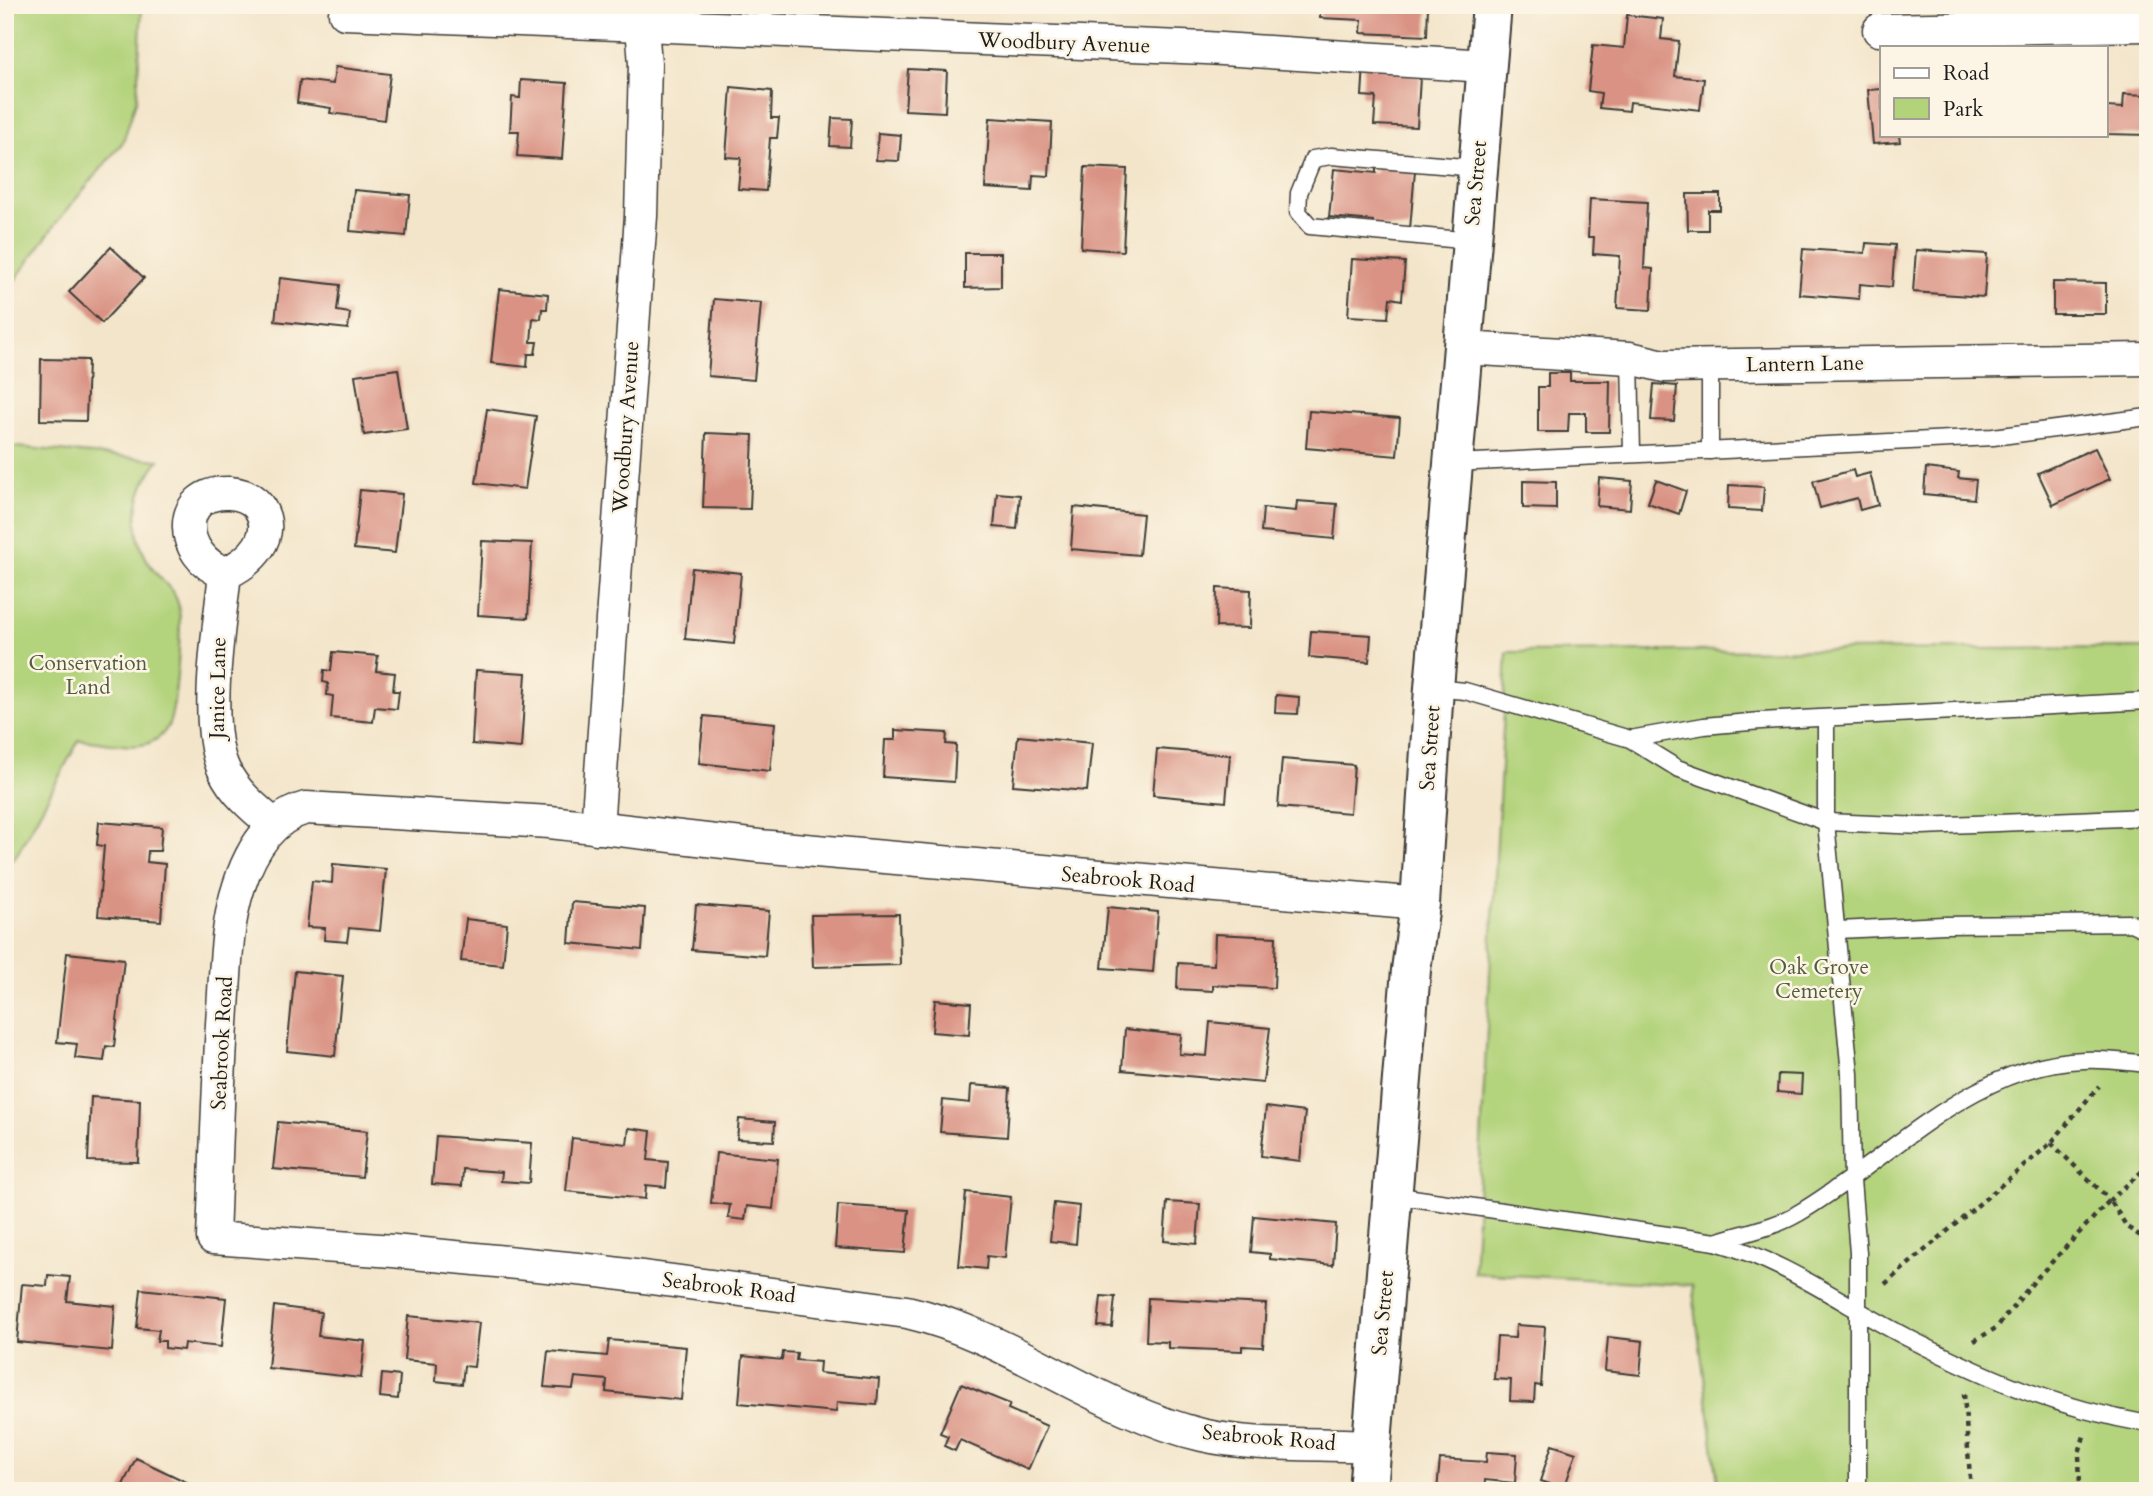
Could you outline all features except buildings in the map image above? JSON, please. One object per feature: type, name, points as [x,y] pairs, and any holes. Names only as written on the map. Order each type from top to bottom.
[{"type":"street","name":"Sea Street","points":[[1368,1491],[1392,1195],[1420,904],[1434,688],[1492,5]]},
{"type":"street","name":"Woodbury Avenue","points":[[345,13],[1206,48],[1486,66]]},
{"type":"street","points":[[1879,30],[2148,25]]},
{"type":"street","name":"Woodbury Avenue","points":[[597,828],[640,216],[645,64],[642,26]]},
{"type":"street","name":"Lantern Lane","points":[[1463,348],[1630,358],[1664,366],[2148,359]]},
{"type":"street","name":"Janice Lane","points":[[225,573],[214,704],[217,752],[234,787],[274,825]]},
{"type":"street","name":"Seabrook Road","points":[[1372,1446],[1202,1435],[1124,1406],[996,1345],[926,1316],[907,1312],[598,1271],[393,1251],[213,1238],[219,1065],[229,933],[240,884],[250,860],[274,825],[292,812],[306,808],[550,822],[1022,871],[1420,904]]},
{"type":"lane","points":[[1472,241],[1310,226],[1298,212],[1299,192],[1314,159],[1331,156],[1477,168]]},
{"type":"lane","points":[[1630,358],[1632,453]]},
{"type":"lane","points":[[1710,365],[1710,451]]},
{"type":"lane","points":[[1454,463],[1993,437],[2148,417]]},
{"type":"lane","points":[[1434,688],[1465,691],[1630,739],[1677,768],[1826,821],[1922,826],[2148,817]]},
{"type":"lane","points":[[1630,739],[1704,726],[2148,701]]},
{"type":"lane","points":[[1825,720],[1826,821],[1850,1074],[1852,1180],[1858,1253],[1858,1491]]},
{"type":"lane","points":[[2131,923],[2148,930]]},
{"type":"lane","points":[[1838,930],[1944,925],[2148,923]]},
{"type":"lane","points":[[1716,1242],[1794,1216],[1852,1180],[1906,1135],[1961,1100],[2003,1080],[2044,1067],[2082,1060],[2148,1064]]},
{"type":"lane","points":[[1392,1195],[1716,1242],[1751,1252],[2016,1390],[2091,1414],[2148,1424]]},
{"type":"path","points":[[1856,1309],[2051,1143],[2120,1061]]},
{"type":"path","points":[[2051,1143],[2110,1200],[2127,1227],[2148,1241]]},
{"type":"path","points":[[1971,1491],[1961,1362],[1967,1346],[1996,1328],[2035,1280],[2110,1200],[2148,1167]]},
{"type":"path","points":[[2080,1491],[2079,1453],[2091,1414]]},
{"type":"green space","points":[[5,5],[142,5],[137,98],[123,142],[57,222],[5,294]]},
{"type":"green space","name":"Conservation Land","points":[[5,446],[159,460],[150,472],[139,500],[137,528],[145,556],[176,598],[180,627],[174,703],[164,732],[155,740],[141,745],[79,740],[15,858],[5,864]]},
{"type":"green space","name":"Oak Grove Cemetery","points":[[2148,648],[2148,1491],[1719,1491],[1692,1285],[1474,1273],[1507,652]]}]
